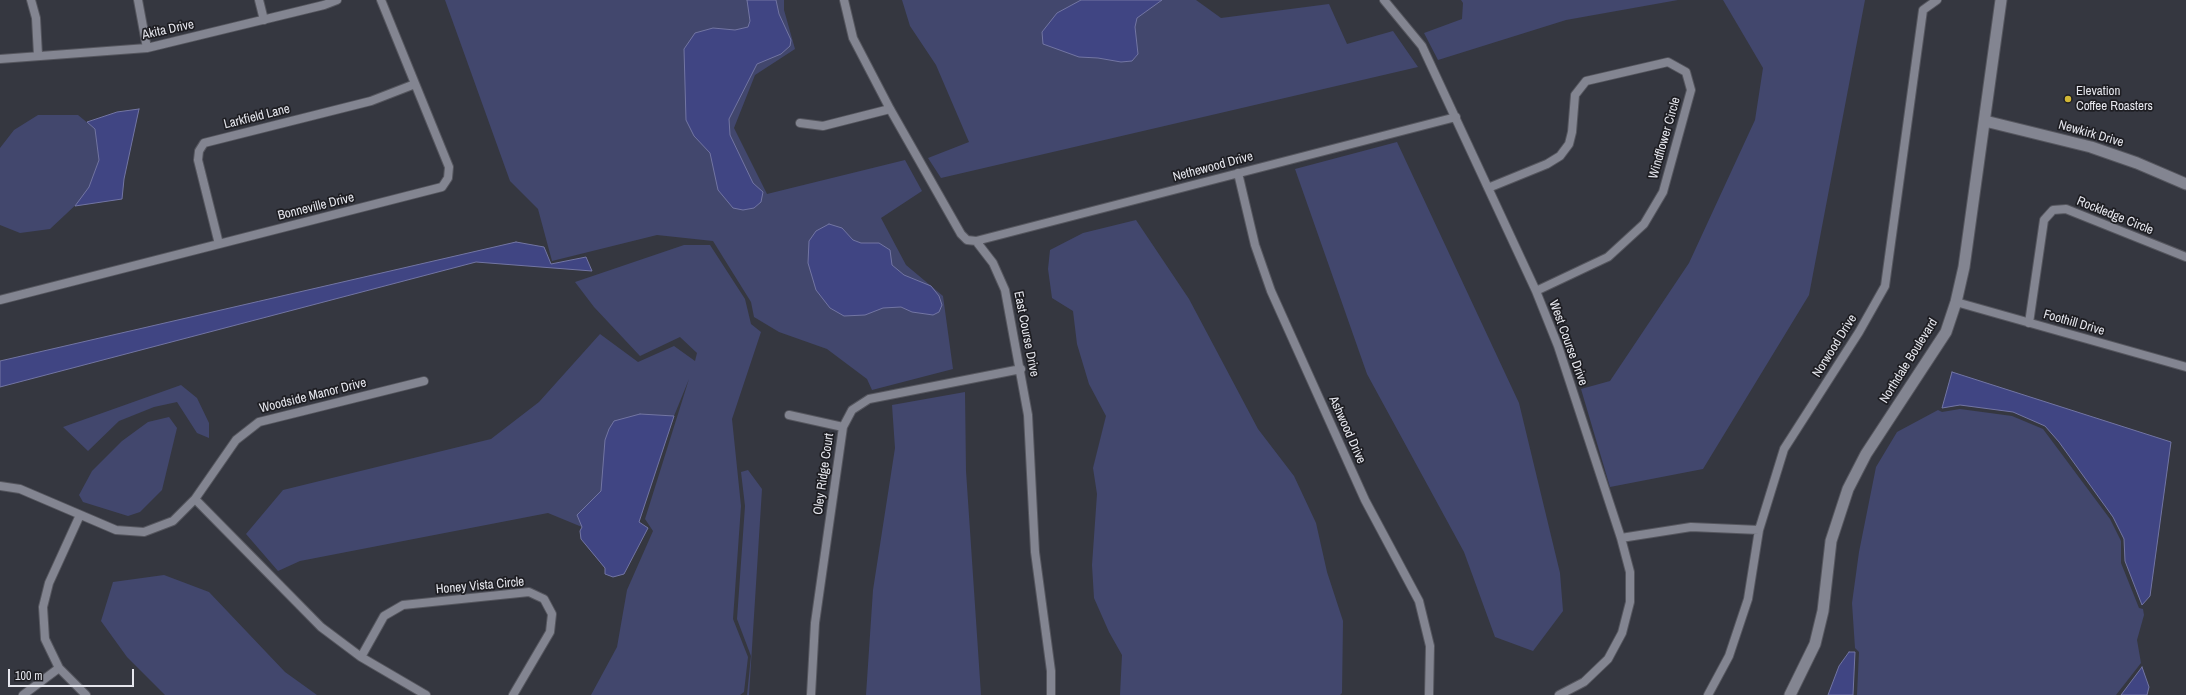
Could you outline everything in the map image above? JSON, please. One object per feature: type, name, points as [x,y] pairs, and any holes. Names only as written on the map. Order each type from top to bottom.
[{"type":"street","points":[[31,0],[36,18],[38,55]]},
{"type":"street","points":[[138,0],[147,48]]},
{"type":"street","points":[[259,0],[264,20]]},
{"type":"street","name":"Akita Drive","points":[[0,59],[147,48],[324,5],[337,0]]},
{"type":"street","name":"Bonneville Drive","points":[[0,300],[442,187],[448,178],[449,167],[381,0]]},
{"type":"street","name":"East Course Drive","points":[[844,0],[853,38],[890,108],[960,234],[967,240],[976,241],[993,263],[1005,290],[1021,368],[1028,415],[1035,552],[1051,671],[1051,695]]},
{"type":"street","name":"West Course Drive","points":[[1384,0],[1422,46],[1536,291],[1558,346],[1621,538],[1630,572],[1630,602],[1622,633],[1608,659],[1584,682],[1560,695]]},
{"type":"street","name":"Norwood Drive","points":[[1708,695],[1729,656],[1748,599],[1759,530],[1784,449],[1859,332],[1886,286],[1922,10],[1937,0]]},
{"type":"street","name":"Northdale Boulevard","points":[[1790,695],[1815,644],[1823,611],[1831,541],[1848,490],[1866,454],[1946,332],[1956,302],[1964,267],[2001,0]]},
{"type":"street","name":"Windflower Circle","points":[[1488,188],[1547,164],[1560,156],[1569,144],[1572,132],[1575,95],[1586,81],[1668,62],[1686,72],[1691,90],[1663,192],[1644,224],[1608,257],[1536,291]]},
{"type":"street","name":"Larkfield Lane","points":[[219,244],[198,160],[199,151],[204,143],[371,100],[415,84]]},
{"type":"street","points":[[800,123],[823,126],[890,108]]},
{"type":"street","name":"Nethewood Drive","points":[[976,241],[1456,117]]},
{"type":"street","name":"Newkirk Drive","points":[[1985,121],[2091,147],[2137,163],[2186,184]]},
{"type":"street","name":"Ashwood Drive","points":[[1238,173],[1255,245],[1271,291],[1365,500],[1419,601],[1430,646],[1432,695]]},
{"type":"street","name":"Rockledge Circle","points":[[2029,323],[2044,220],[2053,210],[2066,209],[2186,257]]},
{"type":"street","name":"Foothill Drive","points":[[1956,302],[2186,367]]},
{"type":"street","name":"Oley Ridge Court","points":[[811,695],[815,623],[843,428],[852,410],[869,399],[1021,368]]},
{"type":"street","name":"Woodside Manor Drive","points":[[0,486],[20,489],[116,530],[144,532],[173,521],[195,499],[236,440],[259,422],[424,380]]},
{"type":"street","points":[[789,415],[843,428]]},
{"type":"street","points":[[195,499],[321,627],[361,657],[426,695]]},
{"type":"street","points":[[80,515],[49,583],[43,607],[45,639],[59,668],[86,695]]},
{"type":"street","points":[[1621,538],[1692,527],[1759,530]]},
{"type":"street","name":"Honey Vista Circle","points":[[361,657],[384,616],[403,605],[529,592],[544,600],[552,614],[550,632],[513,695]]},
{"type":"street","points":[[23,695],[59,668]]},
{"type":"shaded area","points":[[445,0],[784,0],[784,10],[795,49],[755,75],[734,128],[767,194],[905,160],[922,191],[881,218],[906,265],[943,296],[953,369],[872,390],[867,379],[827,349],[779,332],[754,317],[751,302],[713,241],[657,235],[552,261],[538,209],[510,181]]},
{"type":"shaded area","points":[[747,0],[776,0],[779,14],[791,40],[790,46],[781,54],[757,64],[729,119],[730,135],[753,183],[763,192],[761,202],[754,208],[743,210],[733,208],[718,190],[710,153],[694,136],[686,120],[684,49],[695,33],[713,28],[735,30],[748,27],[750,21]]},
{"type":"shaded area","points":[[902,0],[1196,0],[1221,18],[1329,4],[1347,44],[1393,31],[1418,67],[941,178],[928,158],[969,142],[936,65],[910,26]]},
{"type":"shaded area","points":[[1081,0],[1162,0],[1137,18],[1135,27],[1138,54],[1132,61],[1121,62],[1098,58],[1079,57],[1043,44],[1042,32],[1057,13]]},
{"type":"shaded area","points":[[1461,0],[1678,0],[1566,20],[1438,60],[1424,33],[1462,19],[1463,3]]},
{"type":"shaded area","points":[[1723,0],[1865,0],[1809,295],[1703,469],[1610,487],[1581,389],[1610,381],[1689,263],[1755,120],[1763,68]]},
{"type":"shaded area","points":[[139,109],[124,179],[122,199],[75,206],[89,187],[99,160],[95,129],[87,122],[117,112]]},
{"type":"shaded area","points":[[38,115],[78,115],[95,129],[99,160],[89,187],[82,199],[50,229],[20,233],[0,225],[0,148],[14,130]]},
{"type":"shaded area","points":[[1397,142],[1519,403],[1560,573],[1563,611],[1533,651],[1495,637],[1464,552],[1367,374],[1295,169]]},
{"type":"shaded area","points":[[1136,220],[1189,299],[1258,429],[1294,476],[1316,523],[1327,572],[1343,621],[1342,693],[1340,695],[1120,695],[1122,655],[1109,632],[1094,598],[1092,565],[1097,494],[1093,468],[1106,416],[1089,384],[1077,344],[1073,311],[1052,298],[1048,269],[1050,250],[1083,233]]},
{"type":"shaded area","points":[[829,224],[842,228],[853,240],[861,243],[879,243],[890,250],[892,265],[904,275],[931,286],[939,296],[942,305],[939,312],[933,315],[912,312],[901,307],[883,308],[865,315],[844,316],[830,308],[816,290],[808,263],[809,241],[816,231]]},
{"type":"shaded area","points":[[516,242],[544,247],[551,264],[586,257],[592,271],[476,262],[0,387],[0,361]]},
{"type":"shaded area","points":[[684,245],[710,245],[745,299],[751,324],[761,332],[732,419],[741,506],[733,619],[748,657],[744,692],[740,695],[591,695],[617,647],[627,590],[653,531],[645,519],[689,379],[674,416],[639,522],[648,528],[624,574],[613,577],[605,574],[605,568],[581,539],[582,527],[548,513],[300,561],[278,571],[246,534],[283,490],[491,439],[539,402],[600,334],[638,362],[674,346],[695,361],[697,353],[680,337],[640,356],[594,307],[575,282]]},
{"type":"shaded area","points":[[1952,372],[2171,442],[2150,596],[2142,605],[2125,561],[2124,539],[2113,517],[2059,442],[2045,426],[2013,412],[1960,405],[1942,408]]},
{"type":"shaded area","points":[[181,385],[197,398],[209,423],[209,438],[197,433],[177,402],[154,407],[119,421],[88,451],[63,427]]},
{"type":"shaded area","points":[[965,392],[966,471],[981,695],[866,695],[873,590],[895,448],[892,405]]},
{"type":"shaded area","points":[[1960,409],[2012,416],[2043,429],[2110,519],[2121,541],[2121,563],[2139,608],[2143,609],[2144,615],[2137,640],[2141,663],[2116,695],[1857,695],[1859,652],[1855,648],[1852,603],[1859,552],[1876,467],[1897,432],[1938,410],[1942,412]]},
{"type":"shaded area","points":[[640,414],[674,416],[639,522],[648,528],[624,574],[613,577],[605,574],[605,568],[581,539],[580,531],[582,527],[577,515],[601,491],[605,440],[609,429],[614,421]]},
{"type":"shaded area","points":[[169,417],[177,428],[162,490],[140,512],[128,516],[83,502],[79,495],[92,471],[122,441],[148,422]]},
{"type":"shaded area","points":[[748,470],[762,489],[749,695],[747,695],[751,656],[737,619],[745,506],[741,472]]},
{"type":"shaded area","points":[[164,575],[209,592],[285,672],[317,695],[165,695],[127,657],[101,621],[113,582]]},
{"type":"shaded area","points":[[1849,652],[1855,652],[1853,695],[1828,695],[1839,666]]},
{"type":"shaded area","points":[[2142,667],[2149,687],[2147,695],[2121,695]]},
{"type":"place","name":"Elevation Coffee Roasters","points":[[2068,99]]}]
